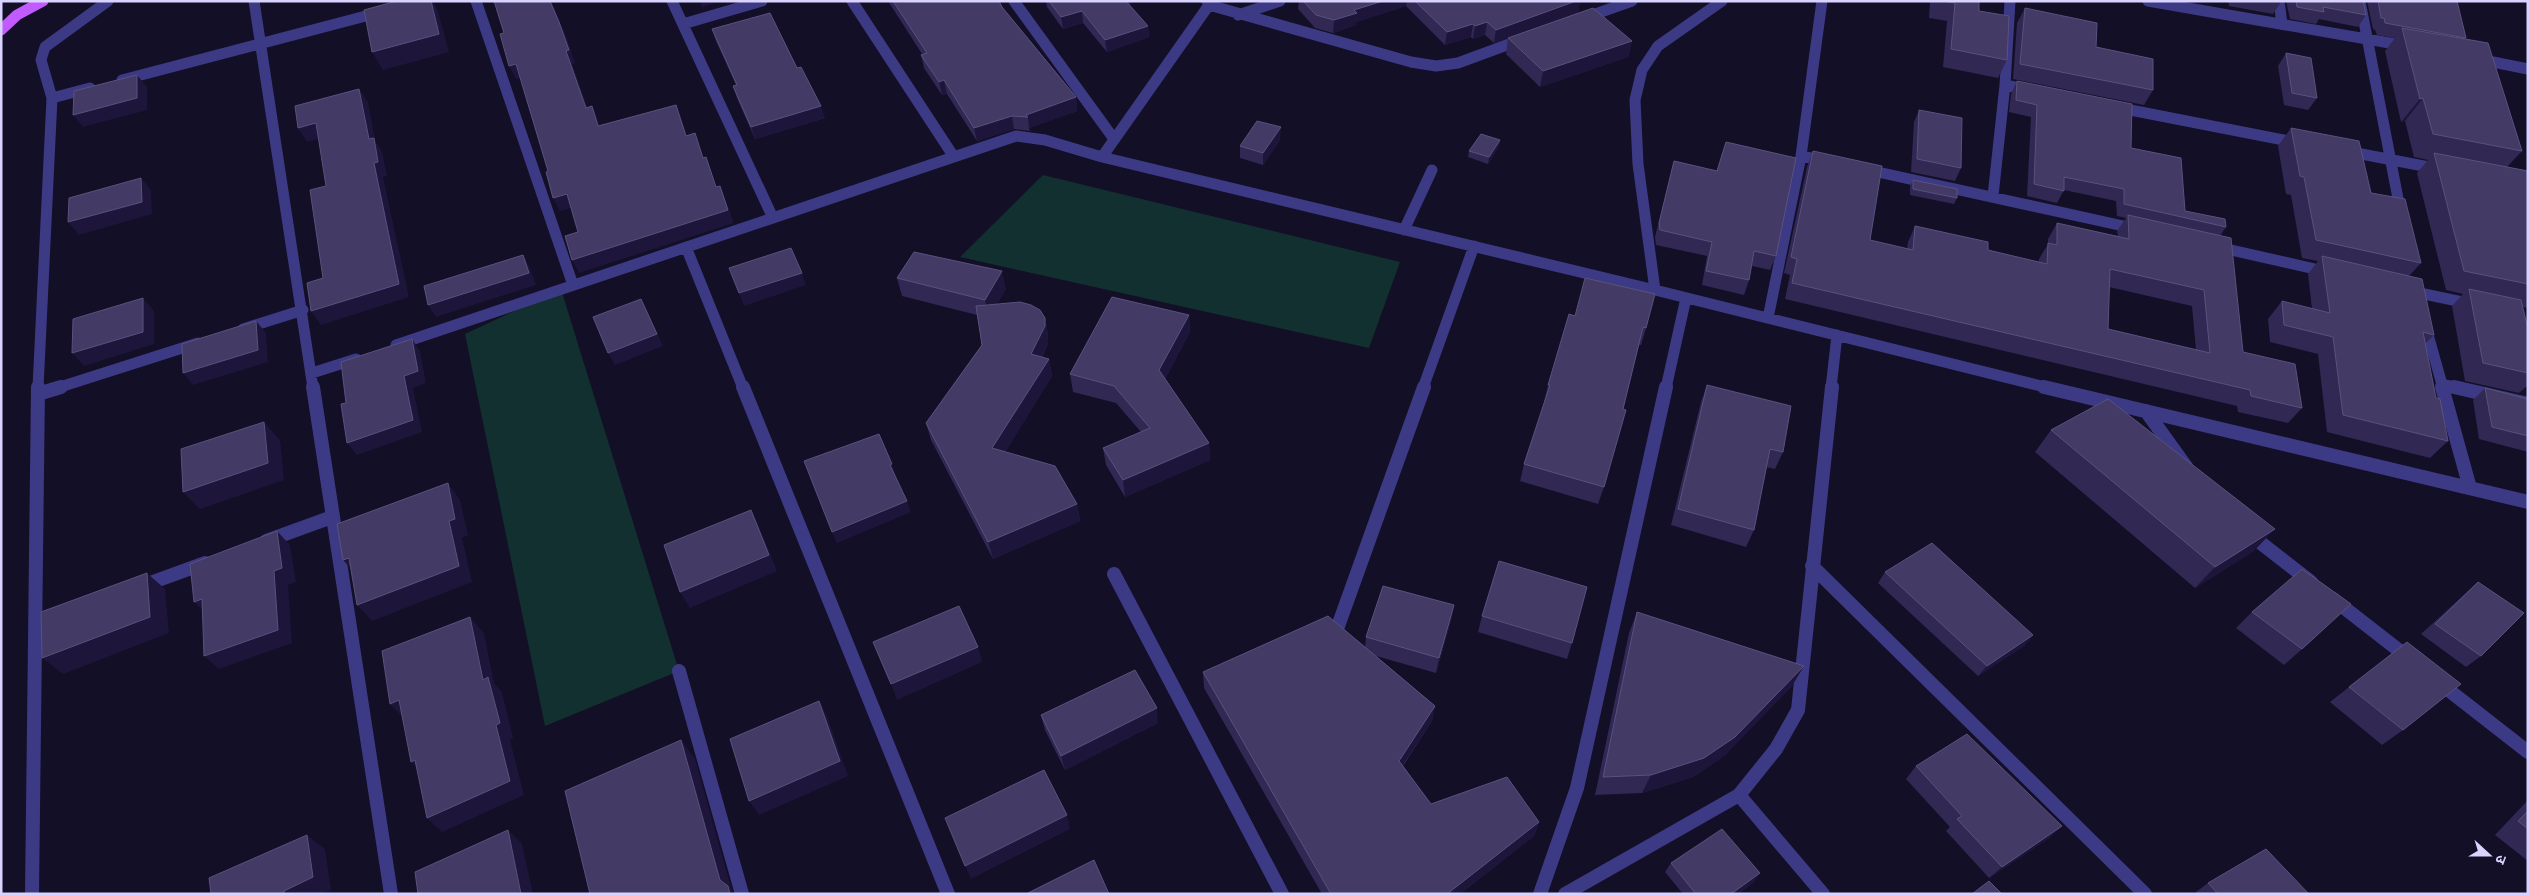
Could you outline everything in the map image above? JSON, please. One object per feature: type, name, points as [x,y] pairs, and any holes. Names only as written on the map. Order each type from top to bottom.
[{"type":"main road","points":[[1,30],[17,15],[43,1]]},
{"type":"street","points":[[32,894],[38,394],[52,98],[41,60],[45,47],[108,1]]},
{"type":"street","points":[[254,1],[303,310],[332,517],[391,894]]},
{"type":"street","points":[[476,1],[573,285]]},
{"type":"street","points":[[672,1],[773,218]]},
{"type":"street","points":[[683,24],[762,1]]},
{"type":"street","points":[[852,1],[954,157]]},
{"type":"street","points":[[1014,1],[1114,139]]},
{"type":"street","points":[[1238,15],[1280,1]]},
{"type":"street","points":[[1578,20],[1632,1]]},
{"type":"street","points":[[1655,290],[1638,164],[1635,100],[1642,70],[1658,46],[1722,1]]},
{"type":"street","points":[[1768,318],[1801,156],[1822,1]]},
{"type":"street","points":[[1993,196],[2005,86],[2010,1]]},
{"type":"street","points":[[2148,1],[2171,3],[2414,48]]},
{"type":"street","points":[[2279,1],[2282,24]]},
{"type":"street","points":[[2360,1],[2403,226]]},
{"type":"street","points":[[1102,157],[1208,3],[1238,15],[1411,62],[1436,66],[1458,63],[1534,35]]},
{"type":"street","points":[[52,98],[396,8]]},
{"type":"street","points":[[2471,58],[2528,68]]},
{"type":"street","points":[[2005,86],[2044,93]]},
{"type":"street","points":[[2101,104],[2314,145]]},
{"type":"street","points":[[388,348],[1016,136],[1045,140],[1102,157],[1655,290],[2069,393],[2528,502]]},
{"type":"street","points":[[2334,149],[2454,172]]},
{"type":"street","points":[[1801,156],[2148,231]]},
{"type":"street","points":[[1404,230],[1432,170]]},
{"type":"street","points":[[2205,244],[2340,275]]},
{"type":"street","points":[[1337,629],[1474,246]]},
{"type":"street","points":[[686,247],[948,894]]},
{"type":"street","points":[[2397,288],[2418,297],[2481,306]]},
{"type":"street","points":[[2418,297],[2470,488]]},
{"type":"street","points":[[1540,894],[1577,788],[1686,298]]},
{"type":"street","points":[[227,334],[303,310]]},
{"type":"street","points":[[1565,894],[1739,795],[1776,750],[1798,710],[1837,335]]},
{"type":"street","points":[[38,394],[208,340]]},
{"type":"street","points":[[312,373],[369,354]]},
{"type":"street","points":[[2442,384],[2528,404]]},
{"type":"street","points":[[2069,393],[2092,411]]},
{"type":"street","points":[[2146,411],[2175,447],[2189,470],[2190,480]]},
{"type":"street","points":[[2512,498],[2528,513]]},
{"type":"street","points":[[257,544],[332,517]]},
{"type":"street","points":[[2239,526],[2528,752]]},
{"type":"street","points":[[127,592],[220,558]]},
{"type":"street","points":[[1812,566],[2145,894]]},
{"type":"street","points":[[1114,574],[1282,894]]},
{"type":"street","points":[[34,626],[52,619]]},
{"type":"street","points":[[679,671],[742,894]]},
{"type":"street","points":[[1739,795],[1823,894]]},
{"type":"green space","points":[[1043,175],[1400,262],[1369,348],[960,257]]},
{"type":"green space","points":[[561,289],[679,671],[545,726],[465,334]]},
{"type":"building","points":[[397,1],[431,1],[439,34],[372,52],[364,10]]},
{"type":"building","points":[[494,1],[550,1],[569,50],[566,51],[586,108],[592,106],[598,126],[676,105],[686,136],[695,133],[703,158],[706,157],[716,187],[720,186],[728,210],[572,260],[565,236],[578,232],[567,194],[553,198],[546,172],[548,171],[516,64],[509,66],[500,34],[504,33]]},
{"type":"building","points":[[893,1],[999,1],[1076,97],[1026,115],[1028,117],[1012,116],[974,128],[944,80],[939,82],[921,55],[927,53]]},
{"type":"building","points":[[1049,1],[1126,1],[1148,26],[1105,40],[1082,11],[1061,17]]},
{"type":"building","points":[[1303,1],[1383,1],[1354,10],[1357,13],[1334,20],[1316,15]]},
{"type":"building","points":[[1415,1],[1576,1],[1496,30],[1487,22],[1447,32]]},
{"type":"building","points":[[1942,1],[1979,1],[1979,11],[2009,16],[2007,60],[1951,49],[1955,3]]},
{"type":"building","points":[[2296,1],[2363,1],[2366,15],[2323,7],[2324,12],[2297,7]]},
{"type":"building","points":[[2378,1],[2457,1],[2466,38],[2385,23],[2384,18],[2381,18]]},
{"type":"building","points":[[1593,8],[1632,41],[1543,71],[1508,38]]},
{"type":"building","points":[[2025,8],[2097,23],[2096,47],[2153,59],[2153,90],[2020,64]]},
{"type":"building","points":[[770,13],[797,68],[801,67],[821,106],[751,127],[733,86],[737,85],[712,29]]},
{"type":"building","points":[[2402,28],[2488,43],[2522,151],[2433,134],[2423,98],[2420,99]]},
{"type":"building","points":[[2286,53],[2311,58],[2317,98],[2292,93]]},
{"type":"building","points":[[137,75],[137,98],[73,115],[74,91]]},
{"type":"building","points":[[2017,81],[2132,104],[2131,148],[2181,158],[2185,211],[2225,219],[2226,227],[2124,204],[2124,189],[2064,177],[2064,191],[2034,184],[2037,105],[2016,100]]},
{"type":"building","points":[[359,89],[369,139],[374,138],[378,162],[374,163],[399,284],[311,311],[307,283],[323,278],[310,190],[326,186],[316,123],[298,128],[295,106]]},
{"type":"building","points":[[1919,110],[1962,118],[1961,168],[1917,159]]},
{"type":"building","points":[[1257,121],[1281,127],[1263,153],[1240,146]]},
{"type":"building","points":[[2291,128],[2359,141],[2371,193],[2405,199],[2421,263],[2316,240],[2304,177],[2300,176]]},
{"type":"building","points":[[1481,134],[1500,140],[1489,157],[1469,151]]},
{"type":"building","points":[[1726,142],[1796,158],[1776,256],[1754,251],[1749,280],[1706,271],[1712,242],[1660,230],[1659,223],[1674,161],[1717,171]]},
{"type":"building","points":[[1813,151],[1882,166],[1870,240],[1913,250],[1915,226],[1988,242],[1988,250],[2047,264],[2048,243],[2057,245],[2057,223],[2129,239],[2128,215],[2231,238],[2243,352],[2295,364],[2302,408],[2251,396],[2250,390],[1792,283],[1797,259],[1791,257]],"holes":[[[2110,269],[2204,290],[2210,353],[2108,329]]]},
{"type":"building","points":[[2434,153],[2528,171],[2528,284],[2464,271]]},
{"type":"building","points":[[141,178],[142,202],[68,222],[69,198]]},
{"type":"building","points":[[1913,180],[1957,189],[1957,198],[1913,189]]},
{"type":"building","points":[[791,248],[802,273],[739,293],[729,268]]},
{"type":"building","points":[[914,252],[1002,271],[985,300],[897,278]]},
{"type":"building","points":[[523,255],[529,273],[428,305],[424,286]]},
{"type":"building","points":[[2322,256],[2422,279],[2434,335],[2423,332],[2436,398],[2440,399],[2448,441],[2343,415],[2333,337],[2284,325],[2282,301],[2330,313]]},
{"type":"building","points":[[1585,278],[1655,294],[1646,328],[1643,327],[1623,409],[1626,410],[1604,487],[1524,464],[1550,385],[1548,385],[1569,314],[1575,316]]},
{"type":"building","points":[[2469,289],[2521,300],[2528,329],[2528,373],[2483,363]]},
{"type":"building","points":[[1112,297],[1189,315],[1159,370],[1209,443],[1123,480],[1103,448],[1150,428],[1114,386],[1070,374]]},
{"type":"building","points":[[143,298],[143,332],[72,353],[73,319]]},
{"type":"building","points":[[641,299],[657,334],[608,353],[593,317]]},
{"type":"building","points":[[1020,302],[1040,310],[1045,318],[1045,326],[1031,354],[1049,359],[992,448],[1055,466],[1077,504],[988,542],[926,423],[982,345],[976,306]]},
{"type":"building","points":[[256,321],[258,350],[183,373],[182,344]]},
{"type":"building","points":[[412,339],[418,371],[404,376],[413,420],[347,443],[341,404],[346,403],[341,362]]},
{"type":"building","points":[[1707,385],[1791,406],[1783,452],[1770,449],[1754,530],[1678,509]]},
{"type":"building","points":[[2485,388],[2528,399],[2528,436],[2492,427]]},
{"type":"building","points":[[2108,399],[2275,529],[2215,567],[2051,430]]},
{"type":"building","points":[[264,422],[268,463],[183,492],[181,449]]},
{"type":"building","points":[[879,434],[892,464],[890,465],[907,501],[832,532],[804,461]]},
{"type":"building","points":[[448,483],[455,519],[449,521],[459,566],[357,605],[349,558],[343,560],[337,524]]},
{"type":"building","points":[[751,510],[769,555],[680,592],[664,545]]},
{"type":"building","points":[[277,531],[282,568],[274,571],[278,630],[204,656],[202,599],[194,602],[190,564]]},
{"type":"building","points":[[1932,543],[2033,635],[1987,666],[1885,572]]},
{"type":"building","points":[[1499,561],[1587,587],[1572,643],[1482,616]]},
{"type":"building","points":[[2302,569],[2351,604],[2302,649],[2252,612]]},
{"type":"building","points":[[147,573],[150,617],[42,658],[41,612]]},
{"type":"building","points":[[2478,582],[2524,613],[2481,656],[2435,624]]},
{"type":"building","points":[[1383,586],[1454,605],[1439,658],[1366,637]]},
{"type":"building","points":[[959,606],[978,647],[891,684],[873,642]]},
{"type":"building","points":[[1637,612],[1804,666],[1735,737],[1704,758],[1651,775],[1603,777]]},
{"type":"building","points":[[1328,616],[1435,706],[1399,761],[1431,804],[1507,777],[1539,822],[1447,894],[1331,894],[1203,672]]},
{"type":"building","points":[[470,617],[483,680],[488,677],[500,723],[496,725],[510,781],[427,818],[415,760],[411,762],[399,700],[390,704],[382,651]]},
{"type":"building","points":[[2407,642],[2461,684],[2403,730],[2349,687]]},
{"type":"building","points":[[1135,670],[1157,708],[1061,756],[1041,715]]},
{"type":"building","points":[[819,701],[840,761],[749,801],[730,739]]},
{"type":"building","points":[[1967,734],[2062,826],[2002,867],[1957,819],[1962,816],[1916,766]]},
{"type":"building","points":[[681,740],[720,880],[728,886],[730,894],[590,894],[565,791]]},
{"type":"building","points":[[1044,770],[1067,815],[965,866],[945,818]]},
{"type":"building","points":[[2528,811],[2528,829],[2518,821]]},
{"type":"building","points":[[1722,829],[1760,873],[1731,894],[1696,894],[1671,863]]},
{"type":"building","points":[[508,830],[521,894],[418,894],[415,872]]},
{"type":"building","points":[[307,835],[313,877],[284,891],[284,894],[211,894],[209,878]]},
{"type":"building","points":[[2266,849],[2309,894],[2218,894],[2208,883]]},
{"type":"building","points":[[1094,860],[1109,894],[1026,894]]},
{"type":"building","points":[[1989,881],[2002,894],[1972,894]]}]
